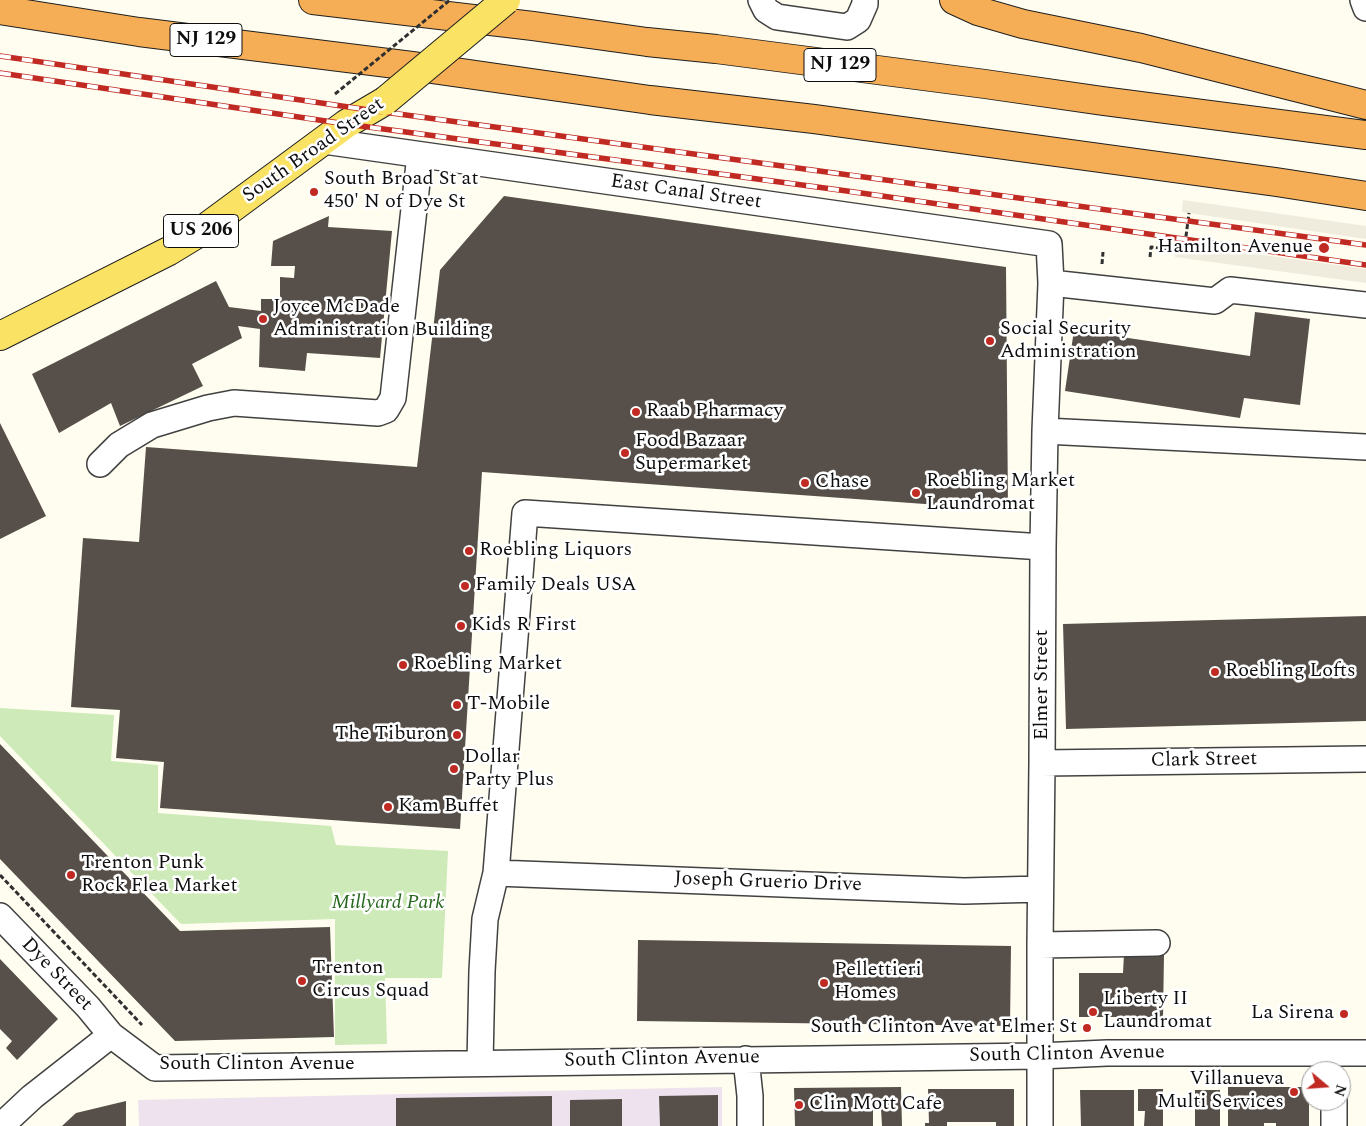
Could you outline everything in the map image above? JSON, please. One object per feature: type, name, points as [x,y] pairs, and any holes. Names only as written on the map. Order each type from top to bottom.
[{"type":"highway","name":"NJ 129","points":[[312,0],[716,49],[1366,135]]},
{"type":"highway","points":[[954,0],[978,12],[1023,24],[1141,48],[1366,105]]},
{"type":"highway","name":"NJ 129","points":[[0,10],[139,32],[412,66],[650,100],[823,120],[1366,196]]},
{"type":"main road","name":"South Broad Street","points":[[0,336],[169,251],[197,234],[346,124],[386,101],[506,0]]},
{"type":"street","points":[[761,0],[766,10],[777,17],[847,27],[858,20],[865,0]]},
{"type":"street","points":[[1363,0],[1366,8]]},
{"type":"street","name":"East Canal Street","points":[[324,141],[1049,244]]},
{"type":"street","points":[[100,464],[119,445],[152,425],[208,408],[234,403],[378,413],[386,410],[392,398],[420,155]]},
{"type":"street","name":"Elmer Street","points":[[1040,1126],[1043,547],[1045,431],[1051,283],[1049,244]]},
{"type":"street","points":[[1051,283],[1215,301],[1230,290],[1366,305]]},
{"type":"street","points":[[1045,431],[1366,446]]},
{"type":"street","points":[[480,1063],[482,971],[486,919],[496,873],[525,513],[1043,547]]},
{"type":"street","name":"Clark Street","points":[[1042,762],[1366,759]]},
{"type":"street","name":"Joseph Gruerio Drive","points":[[496,873],[964,891],[1040,889]]},
{"type":"street","name":"Dye Street","points":[[0,916],[88,1007],[111,1035]]},
{"type":"street","points":[[1040,945],[1157,943]]},
{"type":"street","points":[[1,1126],[32,1097],[111,1035]]},
{"type":"street","name":"South Clinton Avenue","points":[[111,1035],[155,1068],[1039,1056],[1117,1053],[1311,1061]]},
{"type":"street","name":"South Clinton Avenue","points":[[1338,1061],[1366,1053]]},
{"type":"street","points":[[746,1059],[750,1096],[750,1126]]},
{"type":"street","points":[[1334,1111],[1334,1126]]},
{"type":"path","points":[[335,94],[450,0]]},
{"type":"path","points":[[1185,244],[1189,213]]},
{"type":"path","points":[[1150,258],[1151,247],[1175,250]]},
{"type":"path","points":[[0,875],[143,1025]]},
{"type":"shaded area","points":[[1183,200],[1366,226],[1366,239],[1182,212]]},
{"type":"shaded area","points":[[1175,243],[1366,269],[1366,283],[1175,257]]},
{"type":"shaded area","points":[[722,1087],[722,1126],[139,1126],[138,1100]]},
{"type":"green space","name":"Millyard Park","points":[[0,708],[114,715],[111,761],[158,765],[158,813],[331,826],[336,845],[448,851],[442,978],[385,978],[387,1044],[335,1045],[335,919],[181,924],[0,736]]},
{"type":"building","name":"Roebling Market","points":[[504,196],[1006,267],[1008,510],[482,472],[460,829],[160,808],[164,762],[116,758],[120,710],[71,707],[83,538],[139,542],[146,447],[417,467],[440,270]]},
{"type":"building","name":"Joyce McDade Administration Building","points":[[329,216],[328,227],[392,231],[380,358],[307,353],[305,371],[259,367],[260,329],[238,326],[242,338],[192,364],[203,386],[120,426],[111,403],[59,433],[32,374],[216,281],[229,307],[261,311],[261,299],[280,299],[280,277],[294,278],[295,266],[271,266],[273,241]]},
{"type":"building","points":[[1255,312],[1310,319],[1300,405],[1244,398],[1240,418],[1065,391],[1074,330],[1250,356]]},
{"type":"building","points":[[0,423],[46,516],[0,539]]},
{"type":"building","name":"Roebling Lofts","points":[[1366,616],[1366,721],[1066,729],[1063,624]]},
{"type":"building","points":[[0,744],[180,931],[330,927],[334,1037],[175,1041],[0,859]]},
{"type":"building","name":"Pellettieri Homes","points":[[638,940],[1011,946],[1010,1026],[637,1021]]},
{"type":"building","points":[[1124,954],[1164,954],[1163,1017],[1079,1017],[1079,973],[1123,973]]},
{"type":"building","points":[[0,959],[58,1019],[17,1060],[6,1048],[12,1041],[0,1029]]},
{"type":"building","points":[[901,1087],[902,1126],[882,1126],[881,1108],[873,1108],[873,1126],[795,1126],[794,1088]]},
{"type":"building","points":[[1228,1087],[1301,1087],[1301,1111],[1309,1111],[1309,1126],[1276,1126],[1276,1123],[1264,1123],[1264,1126],[1228,1126]]},
{"type":"building","points":[[928,1089],[1014,1089],[1014,1126],[996,1126],[996,1122],[947,1122],[947,1126],[925,1126],[925,1123],[929,1123]]},
{"type":"building","points":[[1138,1089],[1163,1089],[1163,1126],[1144,1126],[1145,1111],[1138,1111]]},
{"type":"building","points":[[1080,1090],[1134,1090],[1134,1126],[1081,1126]]},
{"type":"building","points":[[1195,1090],[1220,1090],[1220,1126],[1195,1126]]},
{"type":"building","points":[[718,1095],[718,1126],[660,1126],[659,1096]]},
{"type":"building","points":[[552,1096],[552,1126],[396,1126],[396,1098]]},
{"type":"building","points":[[622,1099],[622,1126],[570,1126],[570,1100]]},
{"type":"building","points":[[126,1101],[126,1126],[62,1126],[76,1113]]},
{"type":"railway","points":[[0,56],[369,110],[1366,245]]},
{"type":"railway","points":[[0,73],[346,124],[847,191],[1366,265]]},
{"type":"place","name":"South Broad St at 450' N of Dye St","points":[[314,192]]},
{"type":"place","name":"Hamilton Avenue","points":[[1324,248]]},
{"type":"place","name":"Joyce McDade Administration Building","points":[[263,319]]},
{"type":"place","name":"Social Security Administration","points":[[990,341]]},
{"type":"place","name":"Raab Pharmacy","points":[[636,412]]},
{"type":"place","name":"Food Bazaar Supermarket","points":[[625,453]]},
{"type":"place","name":"Chase","points":[[805,483]]},
{"type":"place","name":"Roebling Market Laundromat","points":[[916,493]]},
{"type":"place","name":"Roebling Liquors","points":[[469,551]]},
{"type":"place","name":"Family Deals USA","points":[[465,586]]},
{"type":"place","name":"Kids R First","points":[[461,626]]},
{"type":"place","name":"Roebling Market","points":[[403,665]]},
{"type":"place","name":"Roebling Lofts","points":[[1215,672]]},
{"type":"place","name":"T-Mobile","points":[[457,705]]},
{"type":"place","name":"The Tiburon","points":[[457,735]]},
{"type":"place","name":"Dollar Party Plus","points":[[454,769]]},
{"type":"place","name":"Kam Buffet","points":[[388,807]]},
{"type":"place","name":"Trenton Punk Rock Flea Market","points":[[71,875]]},
{"type":"place","name":"Trenton Circus Squad","points":[[302,981]]},
{"type":"place","name":"Pellettieri Homes","points":[[824,983]]},
{"type":"place","name":"Liberty II Laundromat","points":[[1093,1012]]},
{"type":"place","name":"La Sirena","points":[[1344,1014]]},
{"type":"place","name":"South Clinton Ave at Elmer St","points":[[1087,1028]]},
{"type":"place","name":"Villanueva Multi Services","points":[[1294,1092]]},
{"type":"place","name":"Clin Mott Cafe","points":[[799,1105]]}]
